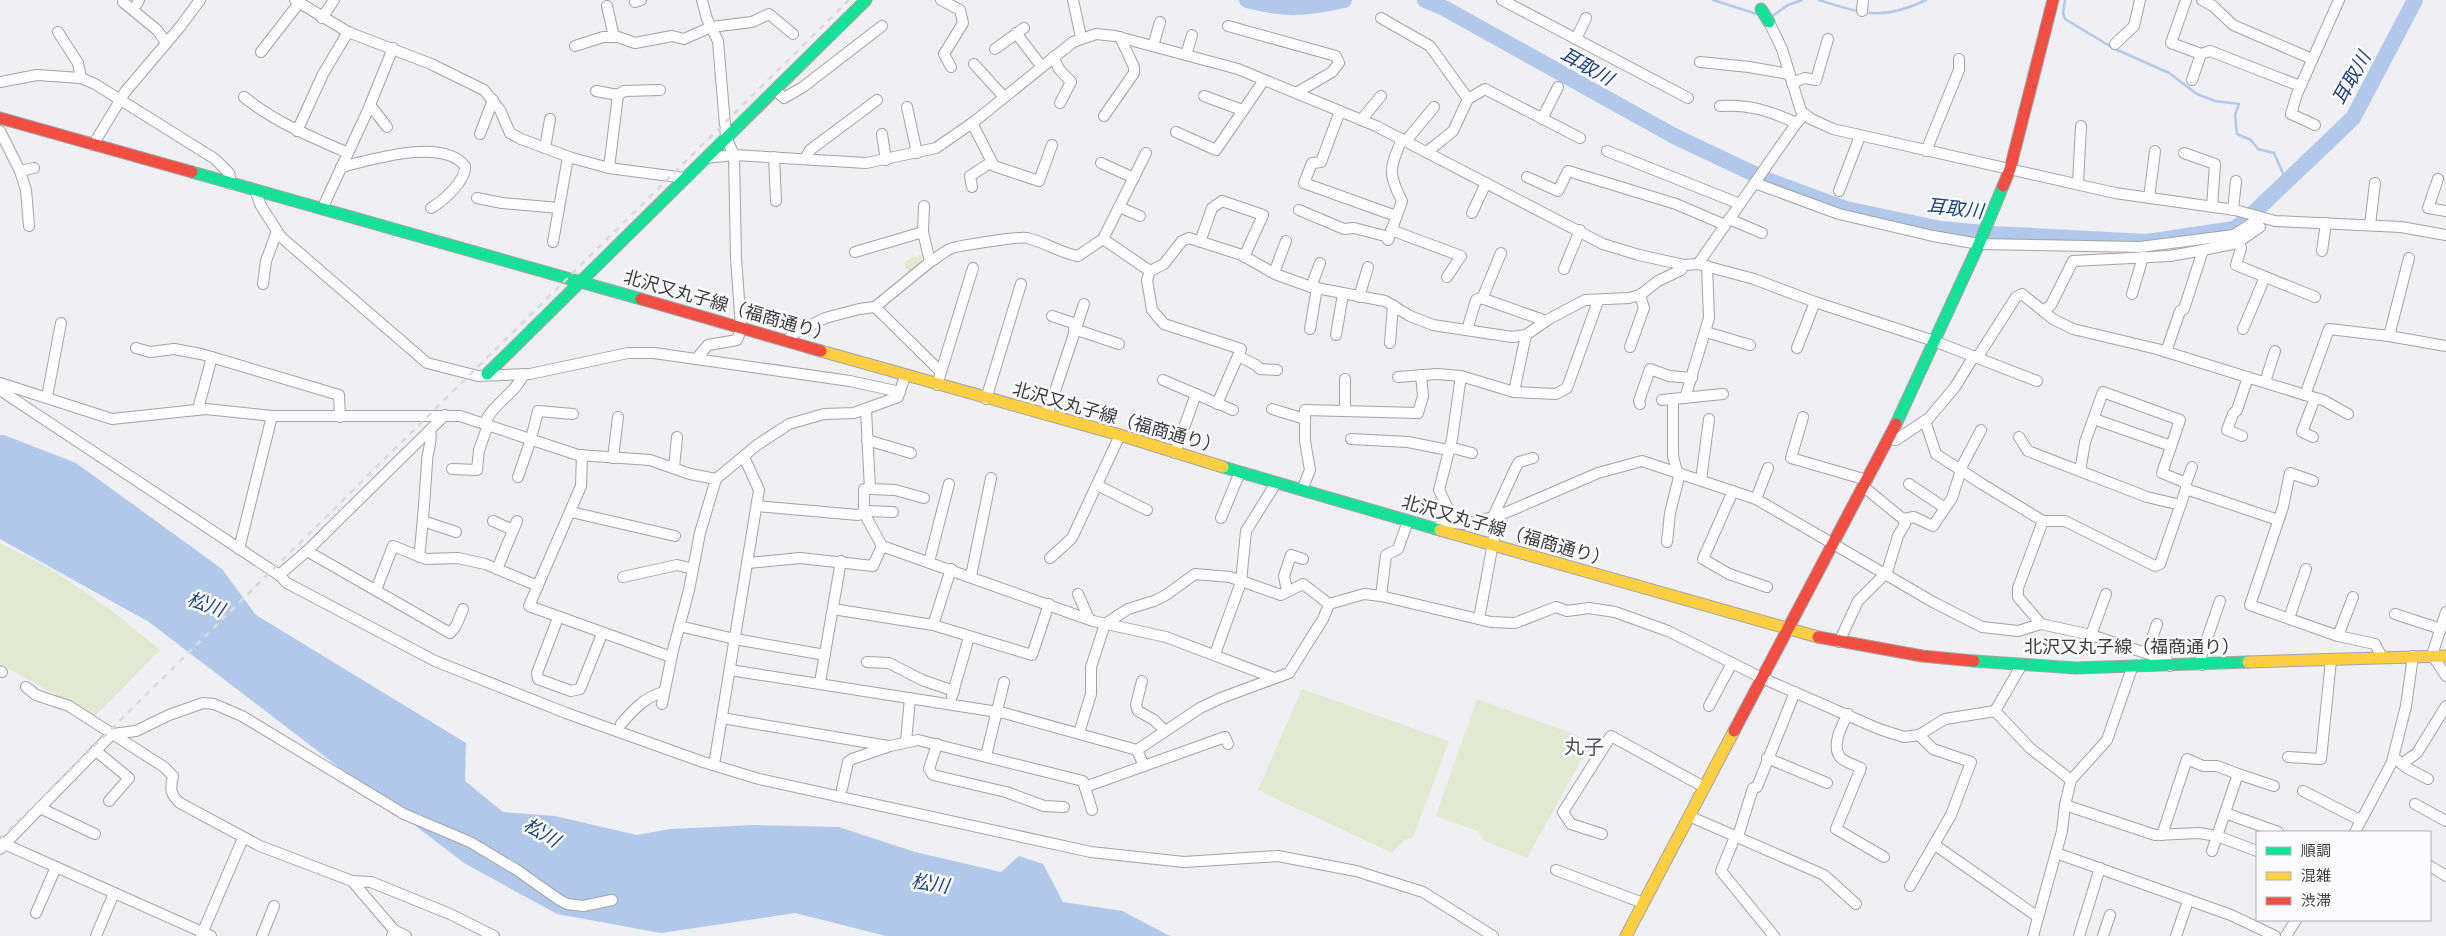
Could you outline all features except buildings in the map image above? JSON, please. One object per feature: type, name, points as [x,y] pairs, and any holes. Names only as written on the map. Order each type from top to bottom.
[{"type":"street","points":[[93,145],[120,100],[200,0]]},
{"type":"street","points":[[322,18],[334,0]]},
{"type":"street","points":[[696,359],[708,345],[737,340],[742,327],[736,258],[734,155],[726,137],[718,41],[702,0]]},
{"type":"street","points":[[487,374],[866,0]]},
{"type":"street","points":[[941,0],[960,10],[963,23],[944,54],[950,67]]},
{"type":"street","points":[[1073,0],[1081,38]]},
{"type":"street","points":[[1502,0],[1688,98]]},
{"type":"street","points":[[1862,11],[1863,0]]},
{"type":"street","points":[[1626,936],[1888,439],[1979,243],[2010,169],[2053,0]]},
{"type":"street","points":[[2115,44],[2134,26],[2140,0]]},
{"type":"street","points":[[2186,0],[2171,43],[2201,54],[2210,51],[2300,86]]},
{"type":"street","points":[[2202,0],[2213,6],[2233,25],[2312,59]]},
{"type":"street","points":[[2315,125],[2291,114],[2300,86],[2339,0]]},
{"type":"street","points":[[123,2],[157,30],[166,42]]},
{"type":"street","points":[[261,52],[297,2],[348,32],[393,48],[484,90],[500,110],[510,133],[568,157],[609,168],[685,178]]},
{"type":"street","points":[[1758,4],[1776,34],[1801,111],[1821,124],[1860,136],[2078,184],[2149,198],[2234,210],[2261,218],[2401,227],[2446,235]]},
{"type":"street","points":[[607,6],[614,37]]},
{"type":"street","points":[[575,46],[592,39],[614,37],[635,43],[672,36],[684,39],[711,27],[752,22],[769,14],[793,34]]},
{"type":"street","points":[[1381,18],[1430,46],[1468,99]]},
{"type":"street","points":[[1576,39],[1586,18]]},
{"type":"street","points":[[1153,46],[1160,22]]},
{"type":"street","points":[[775,90],[784,98],[803,87],[882,26]]},
{"type":"street","points":[[1228,26],[1336,56],[1339,63],[1332,72],[1296,93]]},
{"type":"street","points":[[995,49],[1020,30],[1042,67]]},
{"type":"street","points":[[58,32],[78,63],[81,78]]},
{"type":"street","points":[[297,131],[323,74],[348,32]]},
{"type":"street","points":[[704,158],[734,155],[866,163],[936,148],[972,123],[1053,57],[1081,38],[1096,34],[1120,38],[1238,69],[1340,111],[1404,140],[1604,244],[1620,250],[1684,265],[1703,265],[1754,279],[1815,302],[1934,341],[2037,381]]},
{"type":"street","points":[[1186,55],[1192,35]]},
{"type":"street","points":[[1104,116],[1134,73],[1134,67],[1120,38]]},
{"type":"street","points":[[1700,62],[1749,67],[1790,79],[1805,78],[1816,80],[1828,39]]},
{"type":"street","points":[[322,209],[370,105],[393,48]]},
{"type":"street","points":[[2192,80],[2201,54]]},
{"type":"street","points":[[1053,57],[1059,69],[1071,82],[1060,103]]},
{"type":"street","points":[[1926,151],[1960,70],[1959,59]]},
{"type":"street","points":[[974,64],[1004,98]]},
{"type":"street","points":[[0,82],[37,75],[81,78],[215,159],[229,173],[231,184]]},
{"type":"street","points":[[1176,132],[1216,150],[1264,80]]},
{"type":"street","points":[[1542,119],[1558,87]]},
{"type":"street","points":[[596,91],[618,95],[624,91],[660,90]]},
{"type":"street","points":[[1427,152],[1453,131],[1468,99],[1485,90],[1580,138]]},
{"type":"street","points":[[609,168],[618,95]]},
{"type":"street","points":[[1204,96],[1242,110]]},
{"type":"street","points":[[1361,120],[1381,96]]},
{"type":"street","points":[[244,97],[261,111],[297,131],[348,153]]},
{"type":"street","points":[[480,134],[493,100]]},
{"type":"street","points":[[805,159],[810,150],[877,100]]},
{"type":"street","points":[[370,105],[387,127]]},
{"type":"street","points":[[1720,106],[1740,105],[1767,110],[1797,123]]},
{"type":"street","points":[[1389,236],[1402,201],[1394,185],[1390,167],[1404,140],[1434,106]]},
{"type":"street","points":[[907,107],[917,153]]},
{"type":"street","points":[[1340,111],[1322,162],[1312,163],[1304,183],[1396,216]]},
{"type":"street","points":[[1685,398],[1709,318],[1703,265],[1727,222],[1797,123],[1805,115]]},
{"type":"street","name":"北沢又丸子線（福商通り）","points":[[0,118],[742,327],[986,399],[1120,435],[1492,546],[1788,630],[1839,642],[1931,657],[2021,666],[2132,668],[2432,655],[2446,656]]},
{"type":"street","points":[[545,148],[550,119]]},
{"type":"street","points":[[972,123],[982,140],[990,163],[1039,181],[1052,145]]},
{"type":"street","points":[[2078,184],[2081,126]]},
{"type":"street","points":[[0,131],[20,171],[26,190],[29,226]]},
{"type":"street","points":[[882,134],[886,160]]},
{"type":"street","points":[[1839,191],[1860,136]]},
{"type":"street","points":[[341,167],[397,154],[424,151],[458,160],[465,166],[464,174],[445,199],[431,208]]},
{"type":"street","points":[[1607,151],[1740,204]]},
{"type":"street","points":[[2149,198],[2156,151]]},
{"type":"street","points":[[787,340],[793,334],[825,318],[859,308],[875,307],[930,262],[951,248],[1015,236],[1028,238],[1056,250],[1078,256],[1102,239],[1146,152]]},
{"type":"street","points":[[2184,153],[2215,164],[2212,207]]},
{"type":"street","points":[[553,242],[568,157]]},
{"type":"street","points":[[774,157],[776,201]]},
{"type":"street","points":[[1101,162],[1134,178]]},
{"type":"street","points":[[972,187],[970,176],[990,163]]},
{"type":"street","points":[[20,171],[34,168]]},
{"type":"street","points":[[1527,177],[1558,191],[1568,171],[1762,233]]},
{"type":"street","points":[[2438,179],[2428,208],[2446,211]]},
{"type":"street","points":[[2234,210],[2236,181]]},
{"type":"street","points":[[1757,182],[1840,214],[1933,236],[1979,243],[2140,248],[2234,235],[2261,218]]},
{"type":"street","points":[[1472,213],[1486,183]]},
{"type":"street","points":[[2370,225],[2375,183]]},
{"type":"street","points":[[255,190],[261,206],[277,231],[294,250],[427,364],[478,376],[487,374],[524,374],[628,353],[654,353],[850,381],[900,392]]},
{"type":"street","points":[[477,198],[502,203],[559,208]]},
{"type":"street","points":[[1200,242],[1212,208],[1222,201],[1262,215],[1244,257]]},
{"type":"street","points":[[924,206],[924,232],[930,262]]},
{"type":"street","points":[[1119,207],[1140,216]]},
{"type":"street","points":[[1299,210],[1344,229],[1354,228],[1389,236],[1461,256],[1447,277]]},
{"type":"street","points":[[2043,311],[2050,305],[2073,262],[2170,256],[2238,242],[2263,225],[2261,218]]},
{"type":"street","points":[[2322,251],[2326,223]]},
{"type":"street","points":[[1564,269],[1580,230]]},
{"type":"street","points":[[263,284],[266,261],[277,231]]},
{"type":"street","points":[[855,252],[924,232]]},
{"type":"street","points":[[1217,404],[1241,349],[1164,324],[1152,310],[1147,280],[1150,271],[1164,264],[1185,238],[1244,257],[1274,273],[1314,287],[1385,301],[1423,321],[1512,337],[1526,335],[1546,321],[1584,300],[1598,301],[1640,294],[1658,281],[1681,270],[1684,265]]},
{"type":"street","points":[[1102,239],[1150,271]]},
{"type":"street","points":[[1274,273],[1286,241]]},
{"type":"street","points":[[2238,242],[2241,248],[2236,265],[2315,296]]},
{"type":"street","points":[[2166,352],[2180,311],[2184,309],[2203,250]]},
{"type":"street","points":[[1482,299],[1501,253]]},
{"type":"street","points":[[2132,294],[2143,257]]},
{"type":"street","points":[[2389,336],[2409,258]]},
{"type":"street","points":[[1310,329],[1314,287],[1320,263]]},
{"type":"street","points":[[1359,297],[1368,267]]},
{"type":"street","points":[[937,385],[973,268]]},
{"type":"street","points":[[2244,329],[2266,277]]},
{"type":"street","points":[[986,399],[1021,284]]},
{"type":"street","points":[[1336,334],[1342,294]]},
{"type":"street","points":[[1630,347],[1644,308],[1640,294]]},
{"type":"street","points":[[1888,439],[1896,440],[1925,421],[1955,387],[2016,296],[2022,294],[2043,311],[2073,329],[2166,352],[2265,382],[2310,396],[2348,414]]},
{"type":"street","points":[[1467,330],[1476,300],[1482,299],[1546,321]]},
{"type":"street","points":[[1398,377],[1421,375],[1461,376],[1514,392],[1556,394],[1567,388],[1598,301]]},
{"type":"street","points":[[1797,348],[1815,302]]},
{"type":"street","points":[[1047,415],[1084,304]]},
{"type":"street","points":[[1390,343],[1393,305]]},
{"type":"street","points":[[875,307],[940,371]]},
{"type":"street","points":[[1052,316],[1119,344]]},
{"type":"street","points":[[47,397],[61,323]]},
{"type":"street","points":[[2313,437],[2302,432],[2329,329],[2389,336],[2446,346]]},
{"type":"street","points":[[1706,332],[1750,345]]},
{"type":"street","points":[[1514,392],[1526,335]]},
{"type":"street","points":[[136,348],[150,352],[174,348],[212,357],[339,395],[340,417]]},
{"type":"street","points":[[2265,382],[2275,351]]},
{"type":"street","points":[[1238,356],[1256,365],[1260,370],[1277,370]]},
{"type":"street","points":[[198,409],[212,357]]},
{"type":"street","points":[[1640,404],[1639,401],[1650,369],[1669,376],[1692,378]]},
{"type":"street","points":[[452,469],[477,470],[480,445],[490,412],[519,384],[524,374]]},
{"type":"street","points":[[1302,490],[1310,470],[1304,441],[1305,410],[1345,409],[1418,412],[1423,396],[1421,375]]},
{"type":"street","points":[[662,704],[700,533],[716,479],[776,431],[801,419],[866,410],[898,397],[905,376]]},
{"type":"street","points":[[1455,523],[1438,490],[1449,448],[1461,376]]},
{"type":"street","points":[[2242,436],[2227,430],[2232,414],[2237,410],[2248,377]]},
{"type":"street","points":[[1345,379],[1345,409]]},
{"type":"street","points":[[1163,380],[1233,410]]},
{"type":"street","points":[[0,383],[112,419],[198,409],[272,416],[460,416],[582,455],[650,460],[716,479]]},
{"type":"street","points":[[0,390],[279,575],[287,583],[435,661],[566,713],[703,762],[759,779],[1091,852],[1184,862],[1278,856],[1356,871],[1423,892],[1493,936]]},
{"type":"street","points":[[2080,471],[2085,442],[2103,392],[2180,420],[2162,473],[2186,486],[2278,520]]},
{"type":"street","points":[[1175,452],[1196,394]]},
{"type":"street","points":[[1662,400],[1673,401],[1723,394]]},
{"type":"street","points":[[1667,542],[1670,513],[1679,472],[1673,456],[1673,401]]},
{"type":"street","points":[[1272,409],[1305,419]]},
{"type":"street","points":[[518,477],[531,439],[538,410],[573,414]]},
{"type":"street","points":[[866,410],[867,440],[871,468],[870,489],[895,490],[924,498]]},
{"type":"street","points":[[279,575],[307,551],[445,415]]},
{"type":"street","points":[[239,549],[272,416]]},
{"type":"street","points":[[613,458],[618,417]]},
{"type":"street","points":[[1803,417],[1791,458],[1865,484],[1903,519],[1905,524],[1885,574],[1858,600],[1839,642]]},
{"type":"street","points":[[1702,480],[1709,419]]},
{"type":"street","points":[[2094,419],[2171,446]]},
{"type":"street","points":[[1925,421],[1936,454],[1961,470],[2043,521],[2065,521],[2155,566],[2160,564],[2192,468]]},
{"type":"street","points":[[1903,519],[1914,518],[1933,526],[1952,498],[1961,470],[1980,430]]},
{"type":"street","points":[[419,557],[428,476],[427,461],[432,438],[430,431]]},
{"type":"street","points":[[1050,558],[1072,538],[1120,435]]},
{"type":"street","points":[[674,468],[677,437]]},
{"type":"street","points":[[2019,437],[2028,451],[2147,497],[2181,505]]},
{"type":"street","points":[[1351,439],[1408,442],[1472,453]]},
{"type":"street","points":[[867,440],[912,453]]},
{"type":"street","points":[[582,455],[581,486],[529,606],[602,634],[671,657]]},
{"type":"street","points":[[715,759],[759,490],[744,457]]},
{"type":"street","points":[[1479,619],[1496,517],[1514,469],[1519,462],[1533,458]]},
{"type":"street","points":[[1434,529],[1447,522],[1463,524],[1496,517],[1598,473],[1628,463],[1642,461],[1756,499],[1885,574],[1982,627],[2018,631],[2042,624],[2147,653],[2167,660],[2170,667]]},
{"type":"street","points":[[1756,499],[1768,468]]},
{"type":"street","points":[[1222,518],[1240,472]]},
{"type":"street","points":[[2313,481],[2290,474],[2278,520],[2250,605],[2338,636],[2375,644],[2382,658]]},
{"type":"street","points":[[972,576],[991,478]]},
{"type":"street","points":[[1215,654],[1241,582],[1246,531],[1276,483]]},
{"type":"street","points":[[929,562],[949,484]]},
{"type":"street","points":[[1909,484],[1945,508]]},
{"type":"street","points":[[1097,486],[1147,510]]},
{"type":"street","points":[[864,489],[864,513],[882,546],[972,576],[1089,619],[1166,637],[1274,678]]},
{"type":"street","points":[[1733,491],[1703,559],[1729,574],[1767,587]]},
{"type":"street","points":[[757,506],[858,515],[893,512]]},
{"type":"street","points":[[571,512],[675,536]]},
{"type":"street","points":[[423,521],[456,532]]},
{"type":"street","points":[[493,521],[515,526],[496,569]]},
{"type":"street","points":[[1381,596],[1386,555],[1398,549],[1408,521]]},
{"type":"street","points":[[2042,624],[2018,597],[2017,592],[2043,521]]},
{"type":"street","points":[[376,590],[393,546],[426,559],[458,558],[496,569],[538,586]]},
{"type":"street","points":[[748,563],[800,558],[873,566],[882,546]]},
{"type":"street","points":[[307,551],[450,633],[456,626],[463,609]]},
{"type":"street","points":[[1287,592],[1284,576],[1291,555],[1303,559]]},
{"type":"street","points":[[820,682],[841,561]]},
{"type":"street","points":[[623,577],[677,566],[693,569]]},
{"type":"street","points":[[2289,618],[2306,569]]},
{"type":"street","points":[[933,625],[951,570]]},
{"type":"street","points":[[1079,733],[1091,694],[1091,667],[1105,624],[1128,608],[1154,601],[1166,595],[1195,574],[1230,577],[1281,595],[1303,584],[1329,604]]},
{"type":"street","points":[[1078,594],[1089,619]]},
{"type":"street","points":[[1329,604],[1364,594],[1381,596],[1479,619],[1515,623],[1556,607],[1567,610],[1589,608],[1615,612],[1668,631],[1762,678],[1904,738],[1919,735],[1945,719],[1984,711],[1995,711],[2030,748],[2071,780]]},
{"type":"street","points":[[2091,636],[2106,594]]},
{"type":"street","points":[[2338,636],[2353,596]]},
{"type":"street","points":[[2202,665],[2201,656],[2220,601]]},
{"type":"street","points":[[833,609],[933,625],[1032,655],[1049,604]]},
{"type":"street","points":[[1137,750],[1164,730],[1221,698],[1289,673],[1323,619],[1329,604]]},
{"type":"street","points":[[2446,612],[2432,655],[2446,676]]},
{"type":"street","points":[[2395,614],[2441,629]]},
{"type":"street","points":[[558,618],[537,673],[538,680],[572,691],[580,689],[602,634]]},
{"type":"street","points":[[2147,653],[2157,624]]},
{"type":"street","points":[[679,626],[735,639],[825,654]]},
{"type":"street","points":[[950,704],[969,637]]},
{"type":"street","points":[[2355,831],[2393,758],[2406,706],[2413,656]]},
{"type":"street","points":[[2288,757],[2321,759],[2332,660]]},
{"type":"street","points":[[867,662],[889,664],[922,680],[954,690]]},
{"type":"street","points":[[1709,706],[1732,663]]},
{"type":"street","points":[[1995,711],[2021,666]]},
{"type":"street","points":[[2035,936],[2038,917],[2062,831],[2065,805],[2071,780],[2107,740],[2132,668]]},
{"type":"street","points":[[730,670],[820,682],[997,711],[1137,750]]},
{"type":"street","points":[[986,756],[1004,682]]},
{"type":"street","points":[[1142,682],[1136,705],[1138,711],[1154,720],[1164,730]]},
{"type":"street","points":[[26,687],[36,695],[69,706],[171,773],[171,793],[180,803],[243,838],[352,881],[372,882],[450,914],[494,936]]},
{"type":"street","points":[[621,724],[631,712],[652,695],[664,692]]},
{"type":"street","points":[[1774,936],[1721,871],[1735,837],[1739,833],[1753,788],[1757,787],[1795,692]]},
{"type":"street","points":[[906,742],[910,698]]},
{"type":"street","points":[[243,838],[205,935],[56,867],[2,845],[112,734],[136,731],[203,703],[214,704],[242,716],[404,814],[470,842],[517,870],[567,904],[583,906],[612,900]]},
{"type":"street","points":[[2403,763],[2417,752],[2446,706]]},
{"type":"street","points":[[1848,714],[1839,731],[1838,754],[1841,759],[1861,768],[1836,828],[1884,857]]},
{"type":"street","points":[[722,718],[890,746]]},
{"type":"street","points":[[1910,886],[1951,815],[1971,762],[1933,749],[1919,735]]},
{"type":"street","points":[[1602,834],[1571,824],[1563,812],[1611,736],[1704,787]]},
{"type":"street","points":[[1085,787],[1226,737],[1228,744]]},
{"type":"street","points":[[842,788],[848,762],[852,759],[890,746],[918,740],[1083,781],[1092,810]]},
{"type":"street","points":[[937,744],[929,769],[934,775],[1006,792],[1044,806],[1064,807]]},
{"type":"street","points":[[1137,750],[1144,766]]},
{"type":"street","points":[[96,751],[128,778],[109,802]]},
{"type":"street","points":[[1767,758],[1827,784]]},
{"type":"street","points":[[2393,758],[2428,779]]},
{"type":"street","points":[[2162,835],[2187,760],[2203,766],[2217,766],[2274,786]]},
{"type":"street","points":[[2212,851],[2238,774]]},
{"type":"street","points":[[2303,791],[2360,820]]},
{"type":"street","points":[[2415,804],[2446,821]]},
{"type":"street","points":[[2065,805],[2155,835],[2199,833],[2217,836],[2256,851]]},
{"type":"street","points":[[40,808],[96,834]]},
{"type":"street","points":[[2225,813],[2275,831]]},
{"type":"street","points":[[1690,816],[1824,875],[1856,904]]},
{"type":"street","points":[[1935,845],[2038,917]]},
{"type":"street","points":[[2056,853],[2188,902],[2230,915],[2269,935]]},
{"type":"street","points":[[36,913],[56,867]]},
{"type":"street","points":[[2431,867],[2446,876]]},
{"type":"street","points":[[2079,936],[2100,868]]},
{"type":"street","points":[[1556,870],[1643,903]]},
{"type":"street","points":[[352,881],[393,933],[406,936]]},
{"type":"street","points":[[96,936],[114,893]]},
{"type":"street","points":[[2176,936],[2188,902]]},
{"type":"street","points":[[262,936],[274,906]]},
{"type":"street","points":[[2104,936],[2110,915]]},
{"type":"street","points":[[2286,936],[2295,921]]},
{"type":"green space","points":[[921,254],[923,265],[909,275],[904,262]]},
{"type":"green space","points":[[0,543],[51,569],[112,611],[160,650],[95,716],[0,664]]},
{"type":"green space","points":[[1302,689],[1449,741],[1413,837],[1404,840],[1392,853],[1258,790]]},
{"type":"green space","points":[[1477,699],[1577,735],[1585,753],[1527,858],[1485,841],[1478,831],[1436,816]]},
{"type":"water","name":"松川","points":[[0,435],[76,463],[222,569],[256,615],[466,743],[465,781],[503,812],[555,816],[637,835],[670,829],[754,825],[839,827],[915,852],[1001,872],[1019,856],[1043,864],[1063,902],[1122,911],[1170,936],[886,936],[795,913],[661,933],[557,914],[464,863],[149,622],[0,539]]},
{"type":"waterway","name":"耳取川","points":[[1247,0],[1285,7],[1306,7],[1344,0]]},
{"type":"waterway","name":"耳取川","points":[[1425,0],[1444,8],[1674,136],[1767,180],[1846,209],[1941,229],[1995,234],[2147,242],[2234,229],[2245,221],[2353,118],[2415,0]]},
{"type":"waterway","points":[[1713,0],[1757,14]]},
{"type":"waterway","points":[[1771,17],[1788,5],[1802,0]]},
{"type":"waterway","points":[[1819,0],[1861,12],[1873,13],[1897,11],[1926,0]]},
{"type":"waterway","points":[[2065,0],[2063,13],[2065,19],[2113,48],[2169,73],[2197,94],[2215,101],[2239,104],[2235,115],[2237,134],[2251,140],[2258,149],[2274,153],[2286,180]]},
{"type":"railway","points":[[0,839],[849,0]]},
{"type":"traffic: fast","points":[[487,374],[866,0]]},
{"type":"traffic: fast","points":[[1761,9],[1769,22]]},
{"type":"traffic: fast","points":[[192,172],[641,299]]},
{"type":"traffic: fast","points":[[1896,424],[1979,244],[2003,186]]},
{"type":"traffic: fast","points":[[1223,467],[1440,530]]},
{"type":"traffic: fast","points":[[1974,661],[2076,668],[2248,662]]},
{"type":"traffic: slow","points":[[821,351],[1120,435],[1223,467]]},
{"type":"traffic: slow","points":[[1440,530],[1818,637]]},
{"type":"traffic: slow","points":[[2248,662],[2446,656]]},
{"type":"traffic: slow","points":[[1626,936],[1734,731]]},
{"type":"traffic: jam","points":[[2003,186],[2010,169],[2053,0]]},
{"type":"traffic: jam","points":[[0,118],[192,172]]},
{"type":"traffic: jam","points":[[641,299],[821,351]]},
{"type":"traffic: jam","points":[[1734,731],[1896,424]]},
{"type":"traffic: jam","points":[[1818,637],[1922,656],[1974,661]]},
{"type":"district","name":"丸子","points":[[1584,747]]}]
